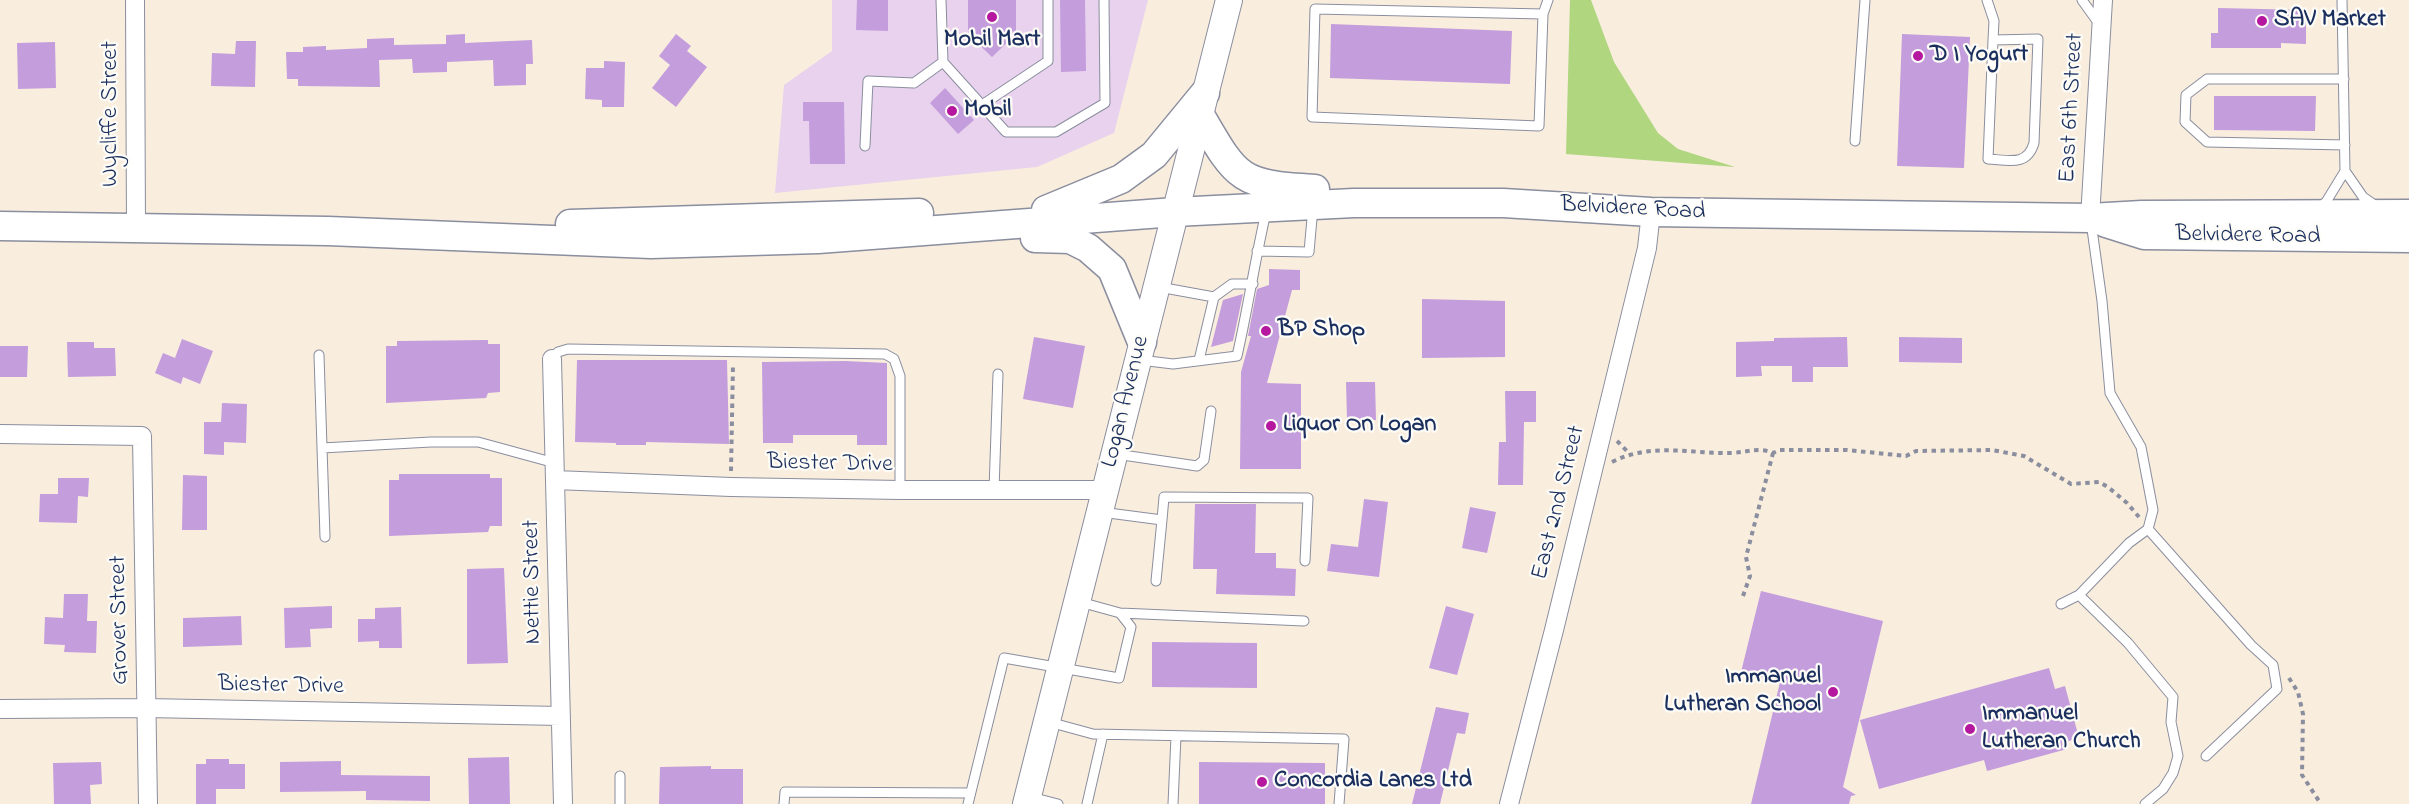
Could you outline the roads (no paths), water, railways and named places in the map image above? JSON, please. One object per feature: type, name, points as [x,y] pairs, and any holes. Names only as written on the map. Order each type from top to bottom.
[{"type":"main road","name":"Logan Avenue","points":[[1027,800],[1229,0]]},
{"type":"main road","points":[[1046,210],[1121,179],[1154,155],[1203,104],[1227,161],[1249,180],[1274,187],[1357,190],[1406,203]]},
{"type":"main road","name":"Belvidere Road","points":[[1175,212],[1313,205],[1503,203],[1651,212],[2090,218],[2142,215],[2397,214]]},
{"type":"main road","points":[[328,231],[1046,210],[1175,212]]},
{"type":"main road","points":[[0,226],[328,231],[651,244],[818,239],[1175,212]]},
{"type":"main road","name":"Belvidere Road","points":[[2090,218],[2144,235],[2409,238]]},
{"type":"main road","points":[[962,228],[998,237],[1070,239],[1088,248],[1112,269],[1140,351]]},
{"type":"street","name":"Wycliffe Street","points":[[135,0],[136,227]]},
{"type":"street","name":"East 6th Street","points":[[2090,218],[2103,0]]},
{"type":"street","name":"East 2nd Street","points":[[1509,804],[1647,248],[1651,212]]},
{"type":"street","name":"Nettie Street","points":[[552,360],[563,804]]},
{"type":"street","name":"Grover Street","points":[[0,434],[142,436],[148,804]]},
{"type":"street","name":"Biester Drive","points":[[555,472],[731,487],[994,490],[1102,501]]},
{"type":"street","name":"Biester Drive","points":[[0,709],[147,708],[561,716]]},
{"type":"lane","points":[[941,0],[943,62],[1006,132],[1056,132],[1105,103],[1104,0]]},
{"type":"lane","points":[[982,105],[1048,61],[1048,0]]},
{"type":"lane","points":[[1543,14],[1315,9],[1312,117],[1539,126],[1543,14],[1548,0]]},
{"type":"lane","points":[[1855,141],[1865,0]]},
{"type":"lane","points":[[1987,0],[1994,21],[1993,40],[1988,159],[2019,160],[2026,158],[2034,143],[2038,39],[1993,40]]},
{"type":"lane","points":[[2082,0],[2102,28]]},
{"type":"lane","points":[[2313,214],[2326,202],[2345,171],[2342,0]]},
{"type":"lane","points":[[865,146],[868,81],[914,83],[943,62]]},
{"type":"lane","points":[[2344,79],[2207,79],[2186,95],[2185,122],[2207,142],[2345,145]]},
{"type":"lane","points":[[2345,171],[2363,197],[2397,214]]},
{"type":"lane","points":[[1257,251],[1309,252],[1313,205]]},
{"type":"lane","points":[[1140,351],[1173,364],[1237,356],[1267,207]]},
{"type":"lane","points":[[2061,604],[2079,595],[2129,543],[2148,529],[2153,510],[2141,447],[2110,393],[2102,301],[2090,218]]},
{"type":"lane","points":[[1199,360],[1214,297],[1232,284],[1253,284]]},
{"type":"lane","points":[[1156,287],[1214,297]]},
{"type":"lane","points":[[552,360],[558,352],[568,349],[885,354],[894,359],[900,376],[900,490]]},
{"type":"lane","points":[[319,355],[325,537]]},
{"type":"lane","points":[[994,490],[998,375]]},
{"type":"lane","points":[[1114,453],[1197,466],[1204,460],[1211,411]]},
{"type":"lane","points":[[322,448],[430,442],[478,442],[555,472]]},
{"type":"lane","points":[[1156,581],[1164,497],[1308,498],[1305,561]]},
{"type":"lane","points":[[1102,501],[1162,520]]},
{"type":"lane","points":[[2148,529],[2251,645],[2273,665],[2277,689],[2206,756]]},
{"type":"lane","points":[[2079,595],[2128,643],[2173,697],[2171,722],[2178,756],[2173,773],[2163,789],[2145,804]]},
{"type":"lane","points":[[1077,601],[1120,613],[1304,621]]},
{"type":"lane","points":[[968,804],[1004,658],[1119,678],[1131,627],[1120,613]]},
{"type":"lane","points":[[1047,721],[1093,734],[1344,739],[1339,804]]},
{"type":"lane","points":[[1087,804],[1102,734]]},
{"type":"lane","points":[[1173,804],[1176,736]]},
{"type":"lane","points":[[620,776],[620,804]]},
{"type":"lane","points":[[784,804],[784,792],[970,793]]},
{"type":"lane","points":[[1027,800],[1058,804]]},
{"type":"place","name":"Mobil Mart","points":[[992,17]]},
{"type":"place","name":"SAV Market","points":[[2262,21]]},
{"type":"place","name":"D I Yogurt","points":[[1918,56]]},
{"type":"place","name":"Mobil","points":[[952,111]]},
{"type":"place","name":"BP Shop","points":[[1266,331]]},
{"type":"place","name":"Liquor On Logan","points":[[1271,426]]},
{"type":"place","name":"Immanuel Lutheran School","points":[[1833,692]]},
{"type":"place","name":"Immanuel Lutheran Church","points":[[1970,729]]},
{"type":"place","name":"Concordia Lanes Ltd","points":[[1262,782]]}]
